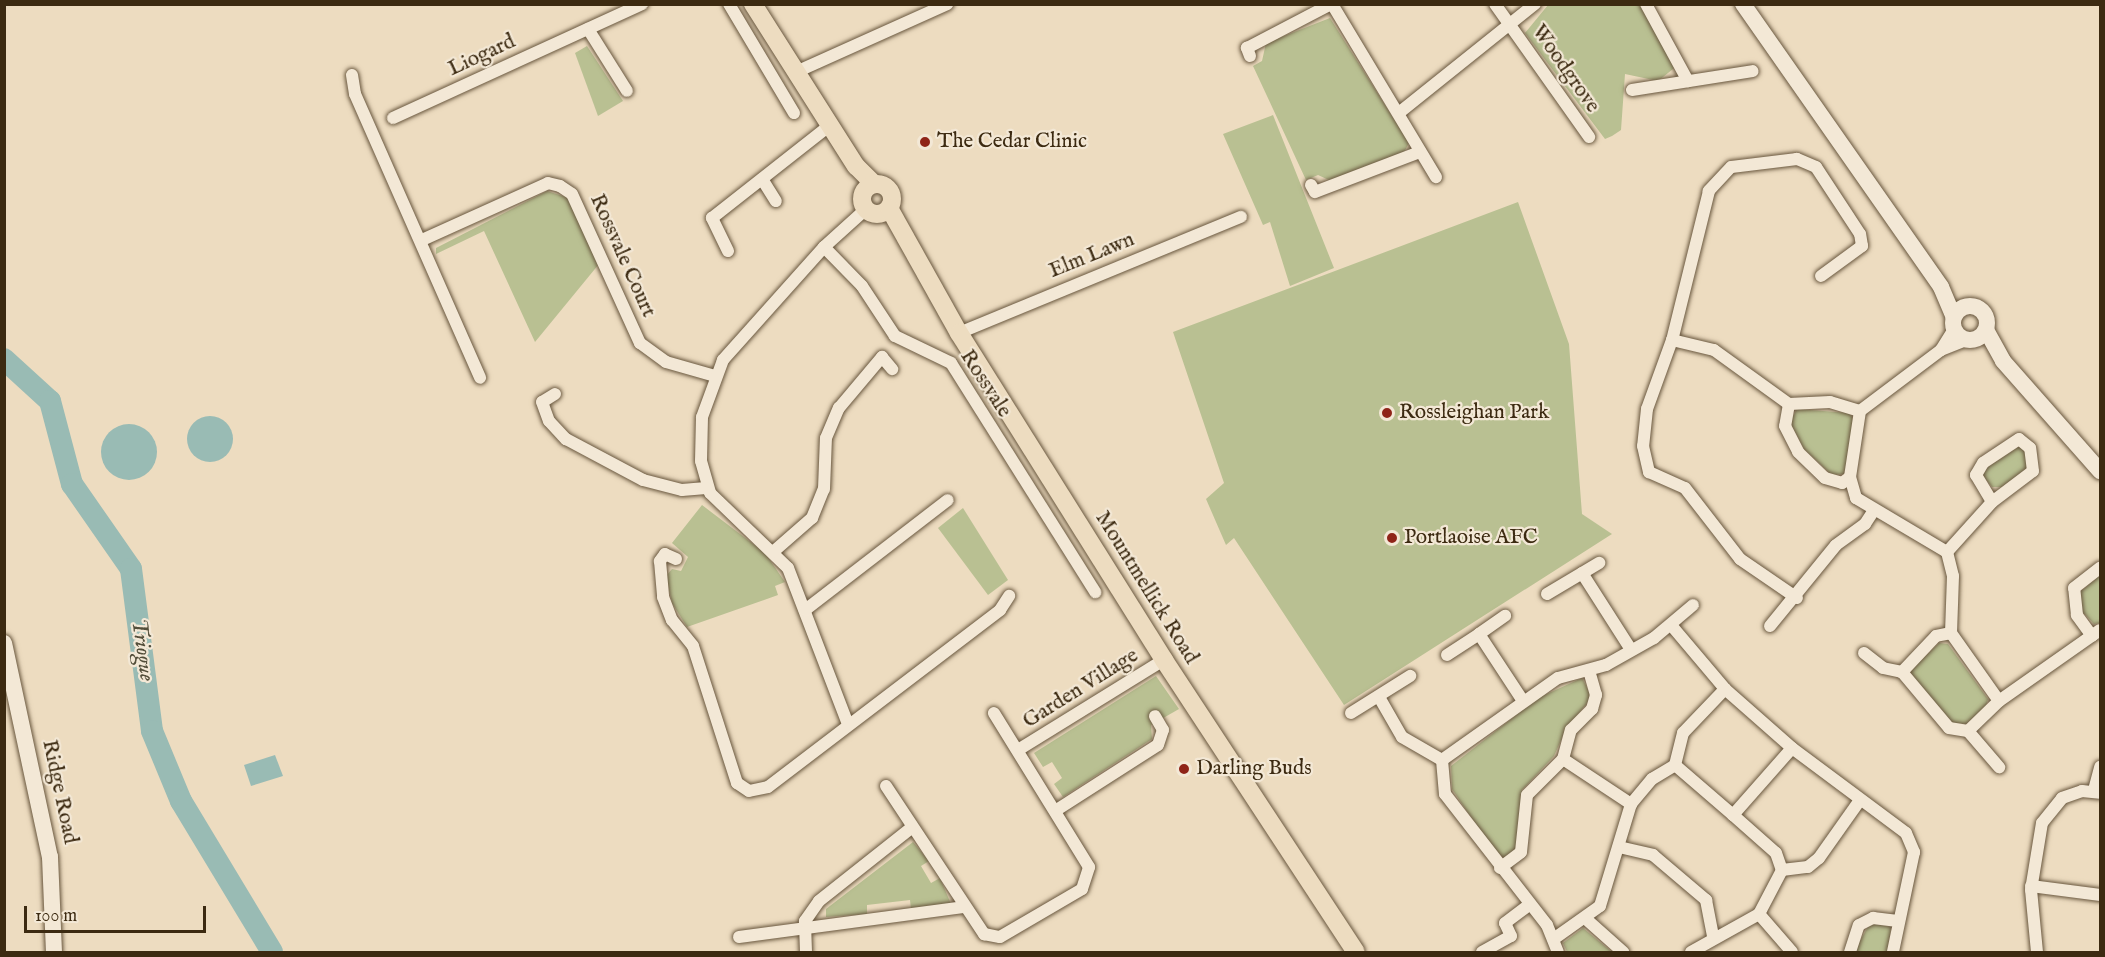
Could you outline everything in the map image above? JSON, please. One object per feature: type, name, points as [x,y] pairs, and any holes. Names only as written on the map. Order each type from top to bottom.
[{"type":"main road","name":"Mountmellick Road","points":[[753,4],[856,166],[874,202],[905,243],[1164,660],[1356,952]]},
{"type":"street","name":"Liogard","points":[[393,118],[642,4]]},
{"type":"street","points":[[729,4],[794,113]]},
{"type":"street","points":[[796,72],[947,4]]},
{"type":"street","points":[[1250,56],[1247,48],[1332,4],[1400,112],[1420,152],[1436,177]]},
{"type":"street","name":"Woodgrove","points":[[1495,4],[1589,137]]},
{"type":"street","name":"Woodgrove","points":[[1400,112],[1535,4]]},
{"type":"street","points":[[1646,4],[1688,81]]},
{"type":"street","points":[[1743,4],[1941,287],[1963,326],[2003,361],[2100,471]]},
{"type":"street","points":[[588,29],[627,92]]},
{"type":"street","points":[[1632,90],[1753,71]]},
{"type":"street","points":[[352,75],[355,94],[422,240],[480,378]]},
{"type":"street","points":[[728,251],[712,218],[830,125]]},
{"type":"street","points":[[1311,185],[1315,192],[1420,152]]},
{"type":"street","points":[[1797,598],[1740,559],[1685,488],[1649,472],[1643,446],[1647,409],[1672,340],[1709,191],[1731,167],[1797,159],[1816,167],[1860,234],[1862,246],[1821,276]]},
{"type":"street","points":[[762,179],[776,201]]},
{"type":"street","name":"Rossvale Court","points":[[422,240],[548,183],[560,186],[572,194],[639,343],[666,362],[715,376]]},
{"type":"street","points":[[848,724],[788,568],[706,488],[701,461],[702,417],[715,376],[736,340],[824,247],[874,202]]},
{"type":"street","name":"Elm Lawn","points":[[959,333],[1241,217]]},
{"type":"street","name":"Rossvale","points":[[824,247],[862,286],[895,336],[951,363],[1095,592]]},
{"type":"street","points":[[1947,552],[1856,498],[1850,477],[1860,411],[1941,350],[1963,326],[1985,315],[1986,330],[2003,361]]},
{"type":"street","points":[[1963,326],[1986,330]]},
{"type":"street","points":[[1672,340],[1714,350],[1788,404],[1830,402],[1860,411]]},
{"type":"street","points":[[773,552],[812,518],[824,489],[826,438],[839,408],[882,357],[892,369]]},
{"type":"street","points":[[555,394],[542,402],[549,421],[566,439],[643,480],[682,489],[706,488]]},
{"type":"street","points":[[1788,404],[1785,426],[1798,452],[1826,478],[1835,483],[1850,477]]},
{"type":"street","points":[[1947,552],[1992,502],[2033,471],[2030,448],[2019,439],[1983,463],[1976,475],[1992,502]]},
{"type":"street","points":[[805,610],[948,500]]},
{"type":"street","points":[[1770,626],[1797,598],[1836,545],[1865,524],[1874,510]]},
{"type":"street","points":[[1947,552],[1954,594],[1951,633],[1999,701]]},
{"type":"street","points":[[676,559],[665,554],[660,561],[663,597],[672,620],[693,646],[742,788],[768,787],[1000,610],[1009,596]]},
{"type":"street","points":[[1547,594],[1599,563]]},
{"type":"street","points":[[1968,731],[1999,701],[2096,633],[2077,615],[2074,588],[2100,568]]},
{"type":"street","points":[[1582,573],[1630,648]]},
{"type":"street","points":[[1442,760],[1558,678],[1589,670],[1630,648],[1671,625],[1693,605]]},
{"type":"street","points":[[1447,655],[1505,616]]},
{"type":"street","points":[[1671,625],[1725,689],[1792,748],[1860,800],[1896,823],[1912,842],[1893,952]]},
{"type":"street","points":[[1902,672],[1936,636],[1951,633]]},
{"type":"street","points":[[1479,634],[1524,701]]},
{"type":"street","name":"Ridge Road","points":[[4,643],[50,857],[54,952]]},
{"type":"street","points":[[1864,653],[1882,668],[1902,672],[1949,728],[1968,731],[1999,767]]},
{"type":"street","name":"Garden Village","points":[[1018,750],[1164,660]]},
{"type":"street","points":[[1500,868],[1521,852],[1527,795],[1563,759],[1571,730],[1594,702],[1589,670]]},
{"type":"street","points":[[1351,713],[1410,676]]},
{"type":"street","points":[[1555,938],[1586,919],[1600,906],[1631,804],[1652,779],[1675,765],[1683,733],[1725,689]]},
{"type":"street","points":[[1379,697],[1402,737],[1442,760]]},
{"type":"street","name":"Garden Village","points":[[886,786],[910,829],[984,934],[1000,937],[1082,889],[1089,867],[994,713]]},
{"type":"street","points":[[1055,811],[1158,745],[1163,730],[1155,716]]},
{"type":"street","points":[[1733,815],[1792,748]]},
{"type":"street","points":[[1563,759],[1631,804]]},
{"type":"street","points":[[1442,760],[1445,794],[1555,938],[1557,952]]},
{"type":"street","points":[[1675,765],[1776,853],[1782,870],[1759,914],[1713,936],[1691,952]]},
{"type":"street","points":[[2037,952],[2031,886],[2036,841],[2052,809],[2062,798],[2097,792],[2100,767]]},
{"type":"street","points":[[1782,870],[1808,867],[1819,858],[1860,800]]},
{"type":"street","points":[[806,952],[804,930],[819,901],[910,829]]},
{"type":"street","points":[[1619,847],[1653,855],[1706,900],[1713,936]]},
{"type":"street","points":[[2031,886],[2100,895]]},
{"type":"street","points":[[1482,952],[1511,936],[1505,923],[1530,904]]},
{"type":"street","points":[[739,937],[965,908]]},
{"type":"street","points":[[1759,914],[1792,952]]},
{"type":"street","points":[[1850,952],[1859,925],[1874,918],[1898,921]]},
{"type":"street","points":[[1586,919],[1623,952]]},
{"type":"green space","points":[[1548,5],[1642,5],[1678,65],[1658,81],[1625,74],[1621,130],[1612,136],[1605,139],[1525,33]]},
{"type":"green space","points":[[1330,18],[1409,143],[1403,154],[1331,181],[1318,175],[1306,180],[1253,66],[1262,61],[1266,43]]},
{"type":"green space","points":[[587,46],[623,101],[598,116],[575,53]]},
{"type":"green space","points":[[1273,115],[1334,268],[1290,286],[1270,222],[1263,225],[1223,134]]},
{"type":"green space","points":[[547,191],[569,198],[599,264],[535,342],[484,231],[436,254],[436,248]]},
{"type":"green space","name":"Rossleighan Park","points":[[1518,202],[1569,344],[1582,514],[1612,534],[1344,705],[1234,538],[1226,545],[1206,499],[1224,483],[1173,332]]},
{"type":"green space","points":[[1797,409],[1849,413],[1856,423],[1844,474],[1832,475],[1804,449],[1790,422]]},
{"type":"green space","points":[[2020,446],[2030,457],[2028,467],[2002,487],[1992,487],[1983,476],[1986,468]]},
{"type":"green space","points":[[702,505],[765,553],[785,582],[775,586],[778,595],[687,627],[672,603],[666,576],[672,569],[681,571],[688,557],[672,543]]},
{"type":"green space","points":[[963,508],[1008,580],[988,595],[938,528]]},
{"type":"green space","points":[[2100,575],[2100,623],[2094,624],[2080,609],[2079,593]]},
{"type":"green space","points":[[1939,643],[1948,644],[1988,699],[1985,710],[1966,724],[1953,723],[1911,678],[1911,670]]},
{"type":"green space","points":[[1156,676],[1179,709],[1151,725],[1152,739],[1063,797],[1054,784],[1062,778],[1052,762],[1043,767],[1034,753]]},
{"type":"green space","points":[[1582,678],[1592,697],[1566,729],[1554,756],[1522,790],[1519,848],[1506,859],[1497,856],[1452,789],[1451,766],[1538,698]]},
{"type":"green space","points":[[913,842],[929,861],[921,866],[931,883],[940,878],[951,904],[911,909],[910,900],[867,905],[867,914],[826,917],[826,909]]},
{"type":"green space","points":[[1870,923],[1891,927],[1888,952],[1854,952]]},
{"type":"green space","points":[[1583,928],[1612,952],[1567,952],[1563,943]]},
{"type":"water","points":[[210,416],[226,423],[233,439],[226,455],[210,462],[194,455],[187,439],[194,423]]},
{"type":"water","points":[[123,424],[135,424],[145,428],[153,436],[157,452],[153,468],[145,476],[135,480],[123,480],[113,476],[105,468],[101,458],[101,446],[105,436],[113,428]]},
{"type":"water","points":[[275,755],[283,776],[251,786],[244,765]]},
{"type":"waterway","name":"Triogue","points":[[4,359],[50,401],[72,484],[131,569],[152,731],[181,801],[272,952]]},
{"type":"place","name":"The Cedar Clinic","points":[[925,142]]},
{"type":"place","name":"Rossleighan Park","points":[[1387,413]]},
{"type":"place","name":"Portlaoise AFC","points":[[1392,538]]},
{"type":"place","name":"Darling Buds","points":[[1184,769]]}]
